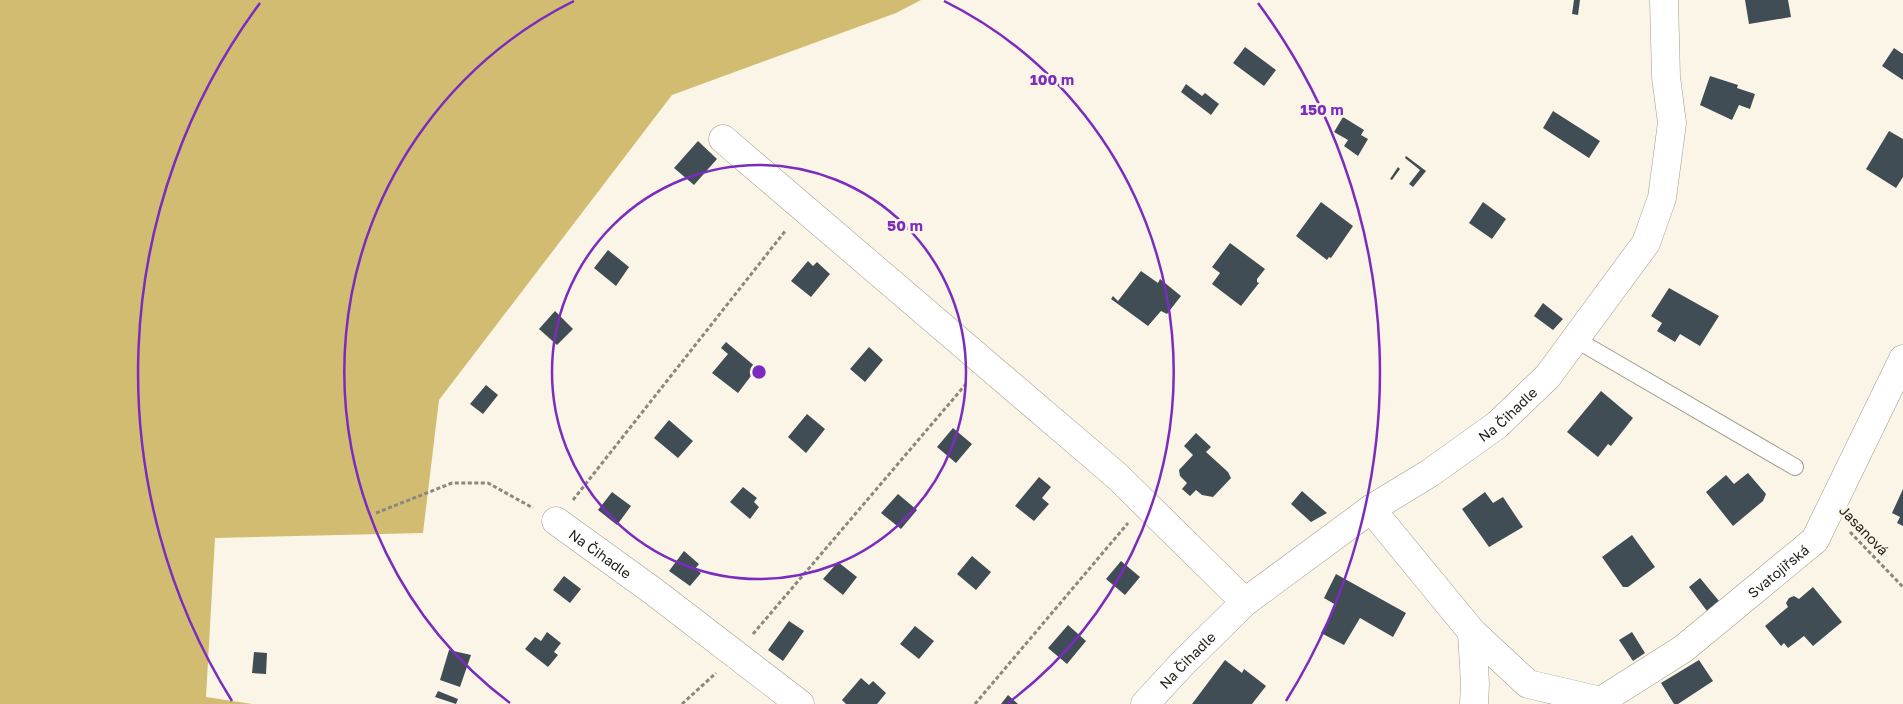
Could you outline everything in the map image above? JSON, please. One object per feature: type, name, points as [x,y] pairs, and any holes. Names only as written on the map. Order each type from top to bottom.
[{"type":"street","name":"Na Čihadle","points":[[1145,704],[1183,663],[1245,602],[1371,509],[1430,473],[1497,425],[1548,376],[1646,243],[1662,198],[1672,123],[1666,77],[1664,0]]},
{"type":"street","points":[[723,139],[1117,476],[1245,602]]},
{"type":"street","name":"Svatojiřská","points":[[1371,509],[1472,632],[1528,684],[1599,702],[1683,649],[1815,540],[1903,359]]},
{"type":"street","name":"Na Čihadle","points":[[556,521],[653,591],[800,704]]},
{"type":"street","points":[[1472,632],[1475,684],[1474,704]]},
{"type":"lane","points":[[1575,339],[1795,467]]},
{"type":"path","points":[[556,521],[804,208]]},
{"type":"path","points":[[682,704],[736,654],[984,362]]},
{"type":"path","name":"Na Čihadle","points":[[376,513],[452,483],[488,483],[556,521]]},
{"type":"path","points":[[975,704],[1145,504]]},
{"type":"path","name":"Jasanová","points":[[1829,510],[1903,587]]},
{"type":"shaded area","points":[[0,0],[921,0],[896,13],[672,95],[439,400],[423,533],[215,538],[206,697],[252,704],[0,704]]},
{"type":"building","points":[[1574,0],[1580,0],[1578,15],[1572,14]]},
{"type":"building","points":[[1745,0],[1788,0],[1791,17],[1749,24]]},
{"type":"building","points":[[1245,47],[1276,70],[1264,86],[1233,63]]},
{"type":"building","points":[[1894,48],[1903,54],[1903,80],[1882,66]]},
{"type":"building","points":[[1710,76],[1738,85],[1737,88],[1755,94],[1750,109],[1739,105],[1732,120],[1700,105]]},
{"type":"building","points":[[1186,84],[1202,96],[1205,93],[1219,104],[1211,115],[1181,92]]},
{"type":"building","points":[[1553,111],[1600,141],[1589,158],[1543,128]]},
{"type":"building","points":[[1343,117],[1364,130],[1361,135],[1368,139],[1358,156],[1344,146],[1348,140],[1334,132]]},
{"type":"building","points":[[1889,131],[1903,139],[1903,177],[1896,188],[1866,169]]},
{"type":"building","points":[[698,141],[717,159],[694,185],[674,168]]},
{"type":"building","points":[[1406,156],[1426,171],[1413,187],[1409,184],[1420,170],[1405,158]]},
{"type":"building","points":[[1398,167],[1400,169],[1392,180],[1390,179]]},
{"type":"building","points":[[1321,202],[1353,226],[1331,258],[1329,257],[1327,260],[1296,236]]},
{"type":"building","points":[[1483,202],[1506,219],[1492,239],[1469,223]]},
{"type":"building","points":[[1230,243],[1265,269],[1257,279],[1259,283],[1241,306],[1212,284],[1220,273],[1212,267]]},
{"type":"building","points":[[608,250],[629,267],[616,286],[594,268]]},
{"type":"building","points":[[808,261],[813,266],[817,262],[830,274],[811,297],[791,281]]},
{"type":"building","points":[[1141,271],[1158,283],[1160,279],[1181,296],[1167,314],[1161,311],[1148,326],[1111,299],[1113,296],[1118,301]]},
{"type":"building","points":[[1669,288],[1719,316],[1700,346],[1680,334],[1675,342],[1657,331],[1662,323],[1651,316]]},
{"type":"building","points":[[1543,303],[1563,319],[1553,330],[1534,316]]},
{"type":"building","points":[[555,311],[573,329],[557,345],[539,329]]},
{"type":"building","points":[[726,342],[757,368],[738,393],[712,373],[728,354],[721,348]]},
{"type":"building","points":[[869,347],[883,360],[865,382],[850,369]]},
{"type":"building","points":[[486,385],[498,395],[483,414],[470,404]]},
{"type":"building","points":[[1601,391],[1633,418],[1611,446],[1608,444],[1598,457],[1567,432]]},
{"type":"building","points":[[807,414],[825,429],[806,453],[788,437]]},
{"type":"building","points":[[669,420],[693,441],[678,458],[654,438]]},
{"type":"building","points":[[953,428],[972,444],[956,463],[937,447]]},
{"type":"building","points":[[1196,433],[1211,447],[1206,452],[1228,472],[1231,478],[1213,497],[1202,495],[1196,490],[1190,496],[1182,489],[1187,483],[1180,476],[1179,470],[1193,455],[1184,446]]},
{"type":"building","points":[[1748,473],[1766,494],[1763,501],[1733,526],[1706,492],[1726,475],[1734,484]]},
{"type":"building","points":[[1039,477],[1051,487],[1042,498],[1049,504],[1034,521],[1015,506]]},
{"type":"building","points":[[743,487],[757,498],[754,502],[759,507],[750,519],[730,502]]},
{"type":"building","points":[[1903,489],[1903,526],[1897,523],[1900,517],[1892,513]]},
{"type":"building","points":[[1302,491],[1327,513],[1311,522],[1291,504]]},
{"type":"building","points":[[612,492],[631,506],[617,525],[598,510]]},
{"type":"building","points":[[1485,492],[1493,503],[1503,497],[1523,527],[1489,547],[1462,509]]},
{"type":"building","points":[[898,494],[917,510],[901,529],[881,513]]},
{"type":"building","points":[[1632,535],[1655,567],[1628,587],[1623,587],[1602,557]]},
{"type":"building","points":[[684,551],[699,564],[695,569],[701,573],[690,586],[669,571]]},
{"type":"building","points":[[972,556],[991,572],[976,590],[957,574]]},
{"type":"building","points":[[1121,561],[1140,577],[1125,595],[1106,579]]},
{"type":"building","points":[[838,562],[857,577],[843,595],[823,579]]},
{"type":"building","points":[[1336,574],[1406,613],[1393,637],[1360,618],[1344,645],[1321,633],[1336,605],[1324,598]]},
{"type":"building","points":[[564,576],[581,589],[570,603],[553,590]]},
{"type":"building","points":[[1700,578],[1719,601],[1707,611],[1689,587]]},
{"type":"building","points":[[1813,587],[1842,622],[1813,646],[1804,636],[1788,648],[1784,643],[1781,646],[1765,626],[1788,607],[1786,603],[1789,598],[1794,596],[1799,599]]},
{"type":"building","points":[[789,621],[804,631],[783,661],[768,650]]},
{"type":"building","points":[[1068,625],[1086,641],[1067,664],[1048,648]]},
{"type":"building","points":[[915,626],[934,641],[919,659],[900,644]]},
{"type":"building","points":[[547,632],[561,643],[554,652],[558,655],[548,667],[525,649],[535,637],[541,641]]},
{"type":"building","points":[[1632,632],[1645,653],[1633,661],[1619,640]]},
{"type":"building","points":[[449,650],[471,655],[460,687],[440,680]]},
{"type":"building","points":[[254,652],[267,653],[266,674],[252,673]]},
{"type":"building","points":[[1225,660],[1242,673],[1244,669],[1266,686],[1252,704],[1192,704]]},
{"type":"building","points":[[1699,660],[1713,681],[1678,704],[1674,704],[1661,683]]},
{"type":"building","points":[[861,678],[869,685],[873,681],[886,693],[877,704],[846,704],[842,700]]},
{"type":"building","points":[[438,691],[458,699],[456,704],[435,697]]},
{"type":"building","points":[[1008,695],[1018,704],[1001,704]]}]
